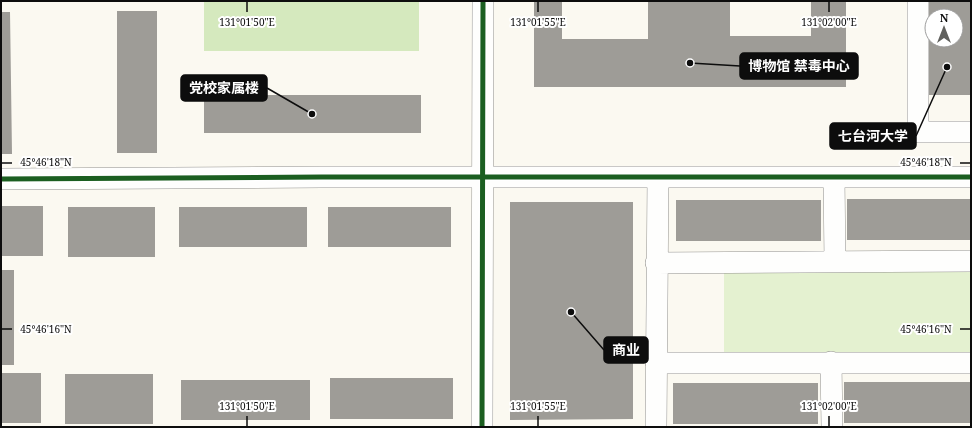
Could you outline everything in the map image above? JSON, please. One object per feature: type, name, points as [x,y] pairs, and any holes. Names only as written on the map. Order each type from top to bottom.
[{"type":"street","points":[[482,427],[484,177],[483,1]]},
{"type":"street","points":[[918,1],[918,132],[971,132]]},
{"type":"street","points":[[656,427],[656,263],[658,177]]},
{"type":"street","points":[[834,177],[834,262]]},
{"type":"street","points":[[1,179],[971,177]]},
{"type":"street","points":[[656,263],[971,261]]},
{"type":"street","points":[[831,362],[832,427]]},
{"type":"street","points":[[656,363],[971,363]]},
{"type":"green space","points":[[204,1],[419,1],[419,51],[204,51]]},
{"type":"green space","points":[[971,261],[971,363],[724,363],[724,263]]},
{"type":"building","points":[[534,1],[562,1],[562,39],[648,39],[648,1],[730,1],[730,36],[811,36],[811,1],[846,1],[846,87],[534,87]]},
{"type":"building","points":[[924,1],[971,1],[971,95],[924,95],[924,48],[964,48],[964,8],[924,8]]},
{"type":"building","points":[[117,11],[157,11],[157,153],[117,153]]},
{"type":"building","points":[[1,12],[10,12],[12,154],[1,154]]},
{"type":"building","points":[[204,95],[421,95],[421,133],[204,133]]},
{"type":"building","points":[[847,199],[971,199],[971,240],[847,240]]},
{"type":"building","points":[[676,200],[821,200],[821,241],[676,241]]},
{"type":"building","points":[[510,202],[633,202],[633,419],[510,420]]},
{"type":"building","points":[[1,206],[43,206],[43,256],[1,256]]},
{"type":"building","points":[[68,207],[155,207],[155,257],[68,257]]},
{"type":"building","points":[[179,207],[307,207],[307,247],[179,247]]},
{"type":"building","points":[[328,207],[451,207],[451,247],[328,247]]},
{"type":"building","points":[[1,270],[14,270],[14,365],[1,365]]},
{"type":"building","points":[[1,373],[41,373],[41,423],[1,423]]},
{"type":"building","points":[[65,374],[153,374],[153,424],[65,424]]},
{"type":"building","points":[[330,378],[453,378],[453,419],[330,419]]},
{"type":"building","points":[[181,380],[310,380],[310,420],[181,420]]},
{"type":"building","points":[[844,382],[971,382],[971,423],[844,423]]},
{"type":"building","points":[[673,383],[818,383],[818,424],[673,424]]},
{"type":"cycle path","points":[[482,427],[483,1]]},
{"type":"cycle path","points":[[1,179],[322,177],[971,177]]},
{"type":"place","name":"博物馆 禁毒中心","points":[[690,63]]},
{"type":"place","name":"七台河大学","points":[[947,67]]},
{"type":"place","name":"党校家属楼","points":[[312,114]]},
{"type":"place","name":"商业","points":[[571,312]]}]
